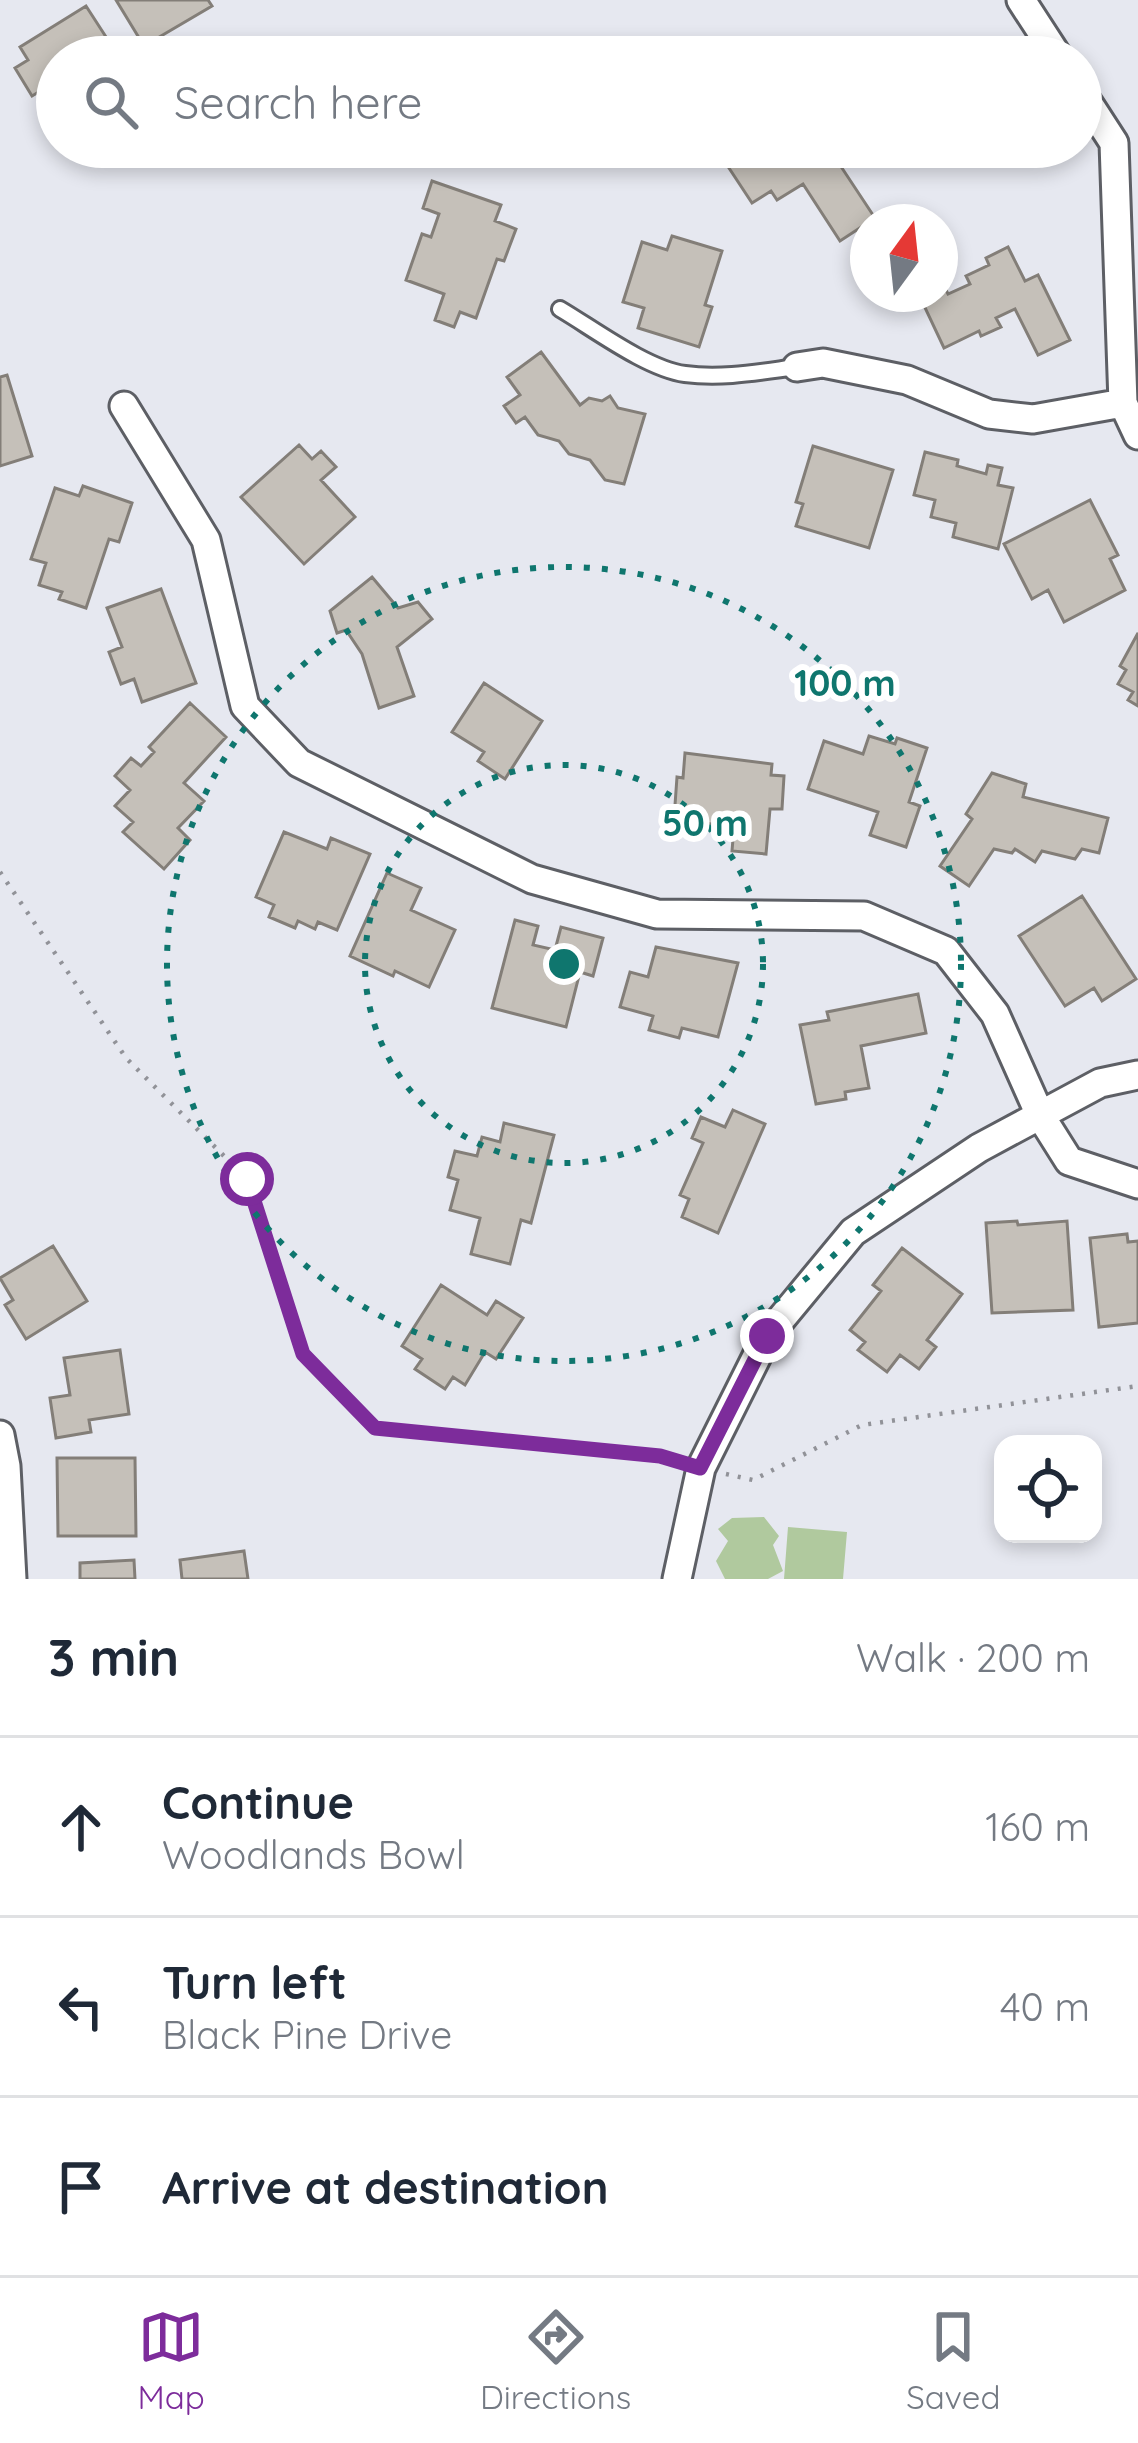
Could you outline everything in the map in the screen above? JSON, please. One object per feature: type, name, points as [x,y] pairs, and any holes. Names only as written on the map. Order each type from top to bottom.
[{"type":"street","points":[[1021,0],[1044,36]]},
{"type":"street","points":[[1102,124],[1114,143],[1123,403],[1138,435]]},
{"type":"street","points":[[797,367],[823,363],[907,380],[989,414],[1033,419],[1123,403]]},
{"type":"street","points":[[124,406],[206,540],[244,706],[299,763],[532,878],[657,914],[864,916],[946,952],[995,1014],[1040,1115],[1069,1161],[1138,1184]]},
{"type":"street","points":[[677,1579],[700,1468],[767,1336],[853,1232],[979,1148],[1100,1083],[1138,1075]]},
{"type":"street","points":[[0,1435],[12,1579]]},
{"type":"lane","points":[[560,309],[629,350],[680,373],[733,376],[797,367]]},
{"type":"path","points":[[0,872],[126,1058],[247,1179],[303,1354],[375,1428],[660,1456],[753,1480],[862,1425],[1138,1385]]},
{"type":"green space","points":[[764,1517],[779,1536],[773,1545],[783,1571],[768,1579],[725,1579],[716,1561],[728,1541],[718,1529],[732,1518]]},
{"type":"green space","points":[[788,1527],[847,1532],[843,1579],[784,1579]]},
{"type":"building","points":[[116,0],[208,0],[212,6],[161,36],[138,36]]},
{"type":"building","points":[[86,6],[105,36],[38,36]]},
{"type":"building","points":[[36,37],[36,94],[32,96],[15,68],[28,60],[20,47]]},
{"type":"building","points":[[729,168],[842,168],[866,204],[850,204],[850,234],[840,241],[803,184],[777,200],[771,191],[752,203]]},
{"type":"building","points":[[432,181],[501,205],[495,221],[516,229],[504,261],[497,259],[476,318],[460,312],[454,327],[435,320],[444,294],[406,280],[422,234],[431,237],[439,214],[423,208]]},
{"type":"building","points":[[672,236],[722,251],[705,305],[712,307],[699,347],[638,328],[644,308],[623,302],[642,242],[667,250]]},
{"type":"building","points":[[1008,247],[1025,281],[1038,275],[1070,340],[1038,355],[1015,309],[996,318],[1001,327],[981,336],[979,331],[944,348],[927,312],[958,312],[958,289],[970,284],[966,276],[989,265],[986,258]]},
{"type":"building","points":[[541,352],[580,405],[589,398],[602,401],[610,396],[618,408],[645,414],[624,484],[605,480],[590,460],[569,454],[559,441],[538,435],[525,417],[516,423],[504,406],[520,395],[507,377]]},
{"type":"building","points":[[7,375],[32,456],[0,466],[0,377]]},
{"type":"building","points":[[299,445],[312,459],[321,451],[336,467],[321,480],[355,517],[304,564],[241,497]]},
{"type":"building","points":[[813,446],[893,470],[869,548],[796,526],[803,504],[796,502]]},
{"type":"building","points":[[925,452],[958,460],[957,466],[986,474],[988,465],[1002,468],[998,485],[1013,488],[998,549],[953,537],[956,523],[931,517],[935,500],[914,495]]},
{"type":"building","points":[[83,486],[132,503],[119,542],[109,539],[86,608],[59,599],[62,592],[39,585],[46,563],[31,559],[55,488],[79,496]]},
{"type":"building","points":[[1090,500],[1118,555],[1110,559],[1125,590],[1064,622],[1048,590],[1032,599],[1004,544]]},
{"type":"building","points":[[372,577],[398,608],[418,602],[432,619],[397,647],[414,696],[379,708],[362,654],[346,630],[337,633],[330,611]]},
{"type":"building","points":[[161,589],[196,683],[142,702],[134,679],[121,684],[109,652],[122,647],[107,608]]},
{"type":"building","points":[[1138,633],[1138,706],[1128,700],[1133,692],[1118,684],[1126,670],[1120,666]]},
{"type":"building","points":[[484,683],[542,721],[505,779],[478,761],[484,752],[452,732]]},
{"type":"building","points":[[190,703],[226,737],[184,783],[204,801],[178,828],[190,840],[164,869],[123,832],[133,822],[115,806],[130,790],[115,776],[131,758],[141,766],[154,752],[149,747]]},
{"type":"building","points":[[869,736],[895,744],[897,738],[927,748],[909,802],[920,806],[906,847],[870,835],[878,812],[808,789],[824,741],[863,754]]},
{"type":"building","points":[[685,753],[772,764],[771,775],[784,776],[782,809],[770,809],[766,854],[732,851],[734,827],[674,819],[677,777],[683,778]]},
{"type":"building","points":[[992,773],[1026,784],[1023,797],[1108,818],[1099,853],[1082,849],[1075,859],[1042,851],[1035,862],[1015,849],[1012,853],[994,849],[969,886],[940,866],[972,819],[966,814]]},
{"type":"building","points":[[284,832],[327,849],[331,838],[370,854],[337,930],[318,922],[315,929],[298,921],[295,928],[269,917],[274,905],[256,897]]},
{"type":"building","points":[[387,873],[421,888],[411,910],[455,930],[429,987],[350,956]]},
{"type":"building","points":[[1082,896],[1136,979],[1102,1001],[1094,988],[1065,1006],[1019,936]]},
{"type":"building","points":[[515,920],[538,926],[533,945],[555,950],[561,927],[603,938],[593,976],[580,972],[566,1027],[492,1008]]},
{"type":"building","points":[[656,947],[738,963],[718,1037],[682,1028],[679,1038],[649,1030],[653,1016],[620,1007],[630,972],[648,977]]},
{"type":"building","points":[[918,994],[926,1033],[861,1046],[869,1088],[845,1092],[846,1099],[816,1104],[800,1025],[829,1020],[827,1012]]},
{"type":"building","points":[[733,1110],[765,1124],[718,1233],[682,1217],[689,1199],[680,1195],[703,1143],[692,1138],[701,1117],[725,1127]]},
{"type":"building","points":[[504,1123],[554,1135],[531,1223],[521,1220],[510,1264],[471,1254],[480,1218],[450,1210],[458,1180],[448,1177],[455,1151],[477,1156],[482,1137],[500,1142]]},
{"type":"building","points":[[1017,1221],[1018,1225],[1067,1221],[1073,1310],[992,1313],[986,1223]]},
{"type":"building","points":[[1127,1234],[1128,1242],[1138,1241],[1138,1323],[1099,1327],[1090,1238]]},
{"type":"building","points":[[53,1246],[87,1301],[26,1339],[5,1305],[13,1300],[0,1278]]},
{"type":"building","points":[[902,1248],[962,1294],[927,1340],[936,1347],[919,1369],[900,1355],[887,1372],[858,1350],[865,1342],[850,1330],[881,1291],[873,1285]]},
{"type":"building","points":[[441,1285],[487,1315],[496,1301],[523,1318],[496,1359],[485,1352],[465,1385],[453,1377],[445,1389],[415,1369],[422,1359],[402,1346]]},
{"type":"building","points":[[120,1350],[129,1414],[89,1420],[91,1432],[56,1438],[50,1398],[70,1395],[64,1358]]},
{"type":"building","points":[[57,1458],[135,1458],[136,1536],[58,1536]]},
{"type":"building","points":[[244,1551],[248,1579],[182,1579],[180,1560]]},
{"type":"building","points":[[134,1560],[135,1579],[80,1579],[80,1563]]},
{"type":"route","points":[[247,1179],[303,1354],[375,1428],[660,1456],[700,1468],[767,1336]]}]
